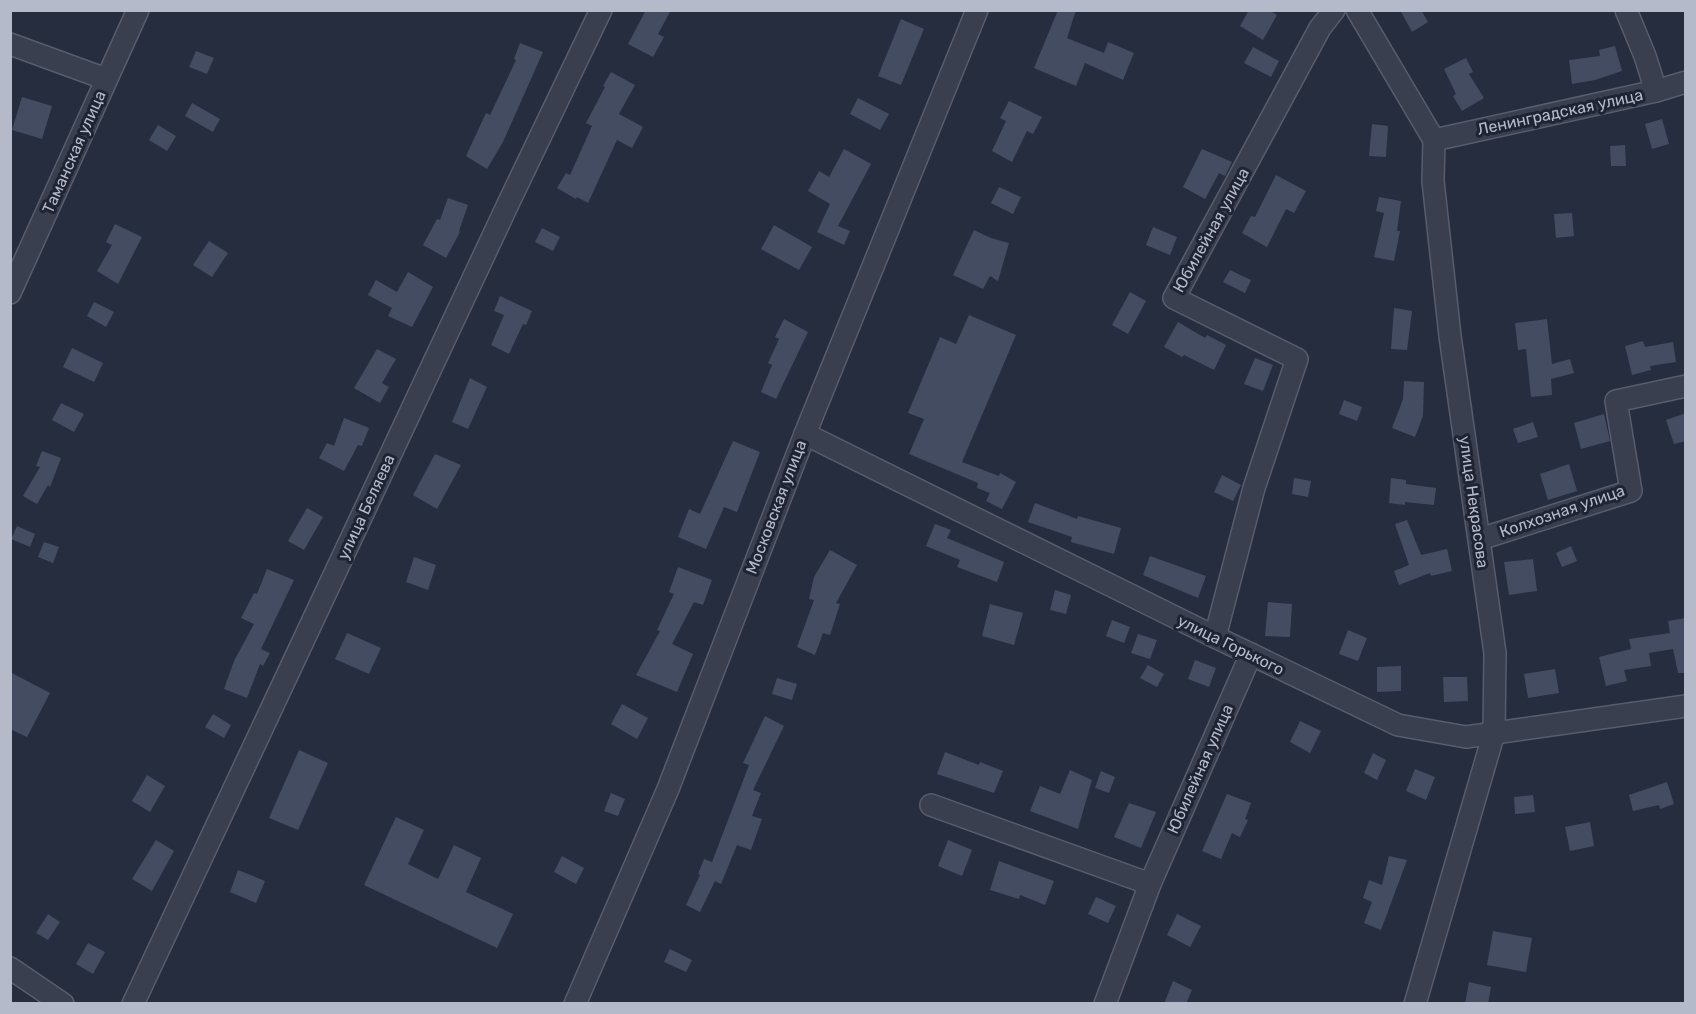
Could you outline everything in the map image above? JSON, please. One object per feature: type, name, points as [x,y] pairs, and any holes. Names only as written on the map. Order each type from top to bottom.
[{"type":"street","name":"Таманская улица","points":[[10,293],[138,10]]},
{"type":"street","name":"улица Беляева","points":[[134,1004],[492,237],[601,10]]},
{"type":"street","name":"Московская улица","points":[[575,1004],[668,789],[805,434],[977,10]]},
{"type":"street","name":"Юбилейная улица","points":[[1215,637],[1254,488],[1297,359],[1174,298],[1320,28],[1334,10]]},
{"type":"street","points":[[1357,10],[1434,140]]},
{"type":"street","points":[[1626,10],[1656,90]]},
{"type":"street","points":[[10,44],[106,80]]},
{"type":"street","name":"Ленинградская улица","points":[[1434,140],[1686,82]]},
{"type":"street","name":"улица Некрасова","points":[[1415,1004],[1494,733],[1496,653],[1448,312],[1433,181],[1434,140]]},
{"type":"street","name":"Колхозная улица","points":[[1480,539],[1631,491],[1616,401],[1686,386]]},
{"type":"street","name":"улица Горького","points":[[805,434],[1398,725],[1466,738],[1686,706]]},
{"type":"street","name":"Юбилейная улица","points":[[1105,1004],[1150,884],[1251,654]]},
{"type":"street","points":[[931,805],[1150,884]]},
{"type":"street","points":[[10,968],[63,1004]]},
{"type":"building","points":[[646,10],[671,10],[658,34],[664,37],[653,57],[628,44]]},
{"type":"building","points":[[1058,10],[1076,10],[1067,38],[1104,53],[1108,42],[1134,53],[1123,80],[1085,63],[1076,86],[1034,68]]},
{"type":"building","points":[[1249,10],[1269,10],[1277,15],[1263,40],[1240,26]]},
{"type":"building","points":[[1400,10],[1421,10],[1428,22],[1412,32]]},
{"type":"building","points":[[901,19],[924,29],[901,85],[878,76]]},
{"type":"building","points":[[520,43],[543,52],[503,142],[487,169],[466,156],[486,113],[490,115],[516,60],[514,59]]},
{"type":"building","points":[[1615,46],[1622,71],[1595,80],[1572,84],[1569,60],[1600,56],[1599,50]]},
{"type":"building","points":[[1253,47],[1279,61],[1271,77],[1244,63]]},
{"type":"building","points":[[196,51],[214,58],[207,74],[189,67]]},
{"type":"building","points":[[1466,58],[1473,72],[1469,74],[1484,98],[1462,111],[1453,96],[1456,94],[1444,69]]},
{"type":"building","points":[[611,72],[635,85],[619,114],[643,127],[632,148],[617,140],[588,203],[557,188],[566,173],[570,175],[592,126],[586,123]]},
{"type":"building","points":[[22,97],[52,106],[42,139],[12,130]]},
{"type":"building","points":[[858,98],[889,114],[880,130],[850,114]]},
{"type":"building","points":[[1009,101],[1042,117],[1033,134],[1027,131],[1012,162],[992,151],[1006,121],[1000,118]]},
{"type":"building","points":[[192,103],[220,119],[213,132],[185,116]]},
{"type":"building","points":[[1662,119],[1669,144],[1652,149],[1645,124]]},
{"type":"building","points":[[1372,124],[1388,126],[1386,157],[1369,156]]},
{"type":"building","points":[[158,125],[176,136],[167,151],[149,140]]},
{"type":"building","points":[[1625,145],[1626,166],[1611,166],[1610,146]]},
{"type":"building","points":[[844,149],[871,164],[838,226],[850,231],[844,245],[817,232],[830,204],[808,191],[819,171],[829,177]]},
{"type":"building","points":[[1202,149],[1232,162],[1225,176],[1219,173],[1205,199],[1183,187]]},
{"type":"building","points":[[1276,175],[1306,191],[1294,213],[1286,209],[1267,247],[1242,233],[1251,216],[1255,217]]},
{"type":"building","points":[[999,187],[1021,197],[1013,214],[991,203]]},
{"type":"building","points":[[1379,197],[1401,201],[1397,231],[1400,231],[1394,261],[1374,257],[1384,213],[1376,211]]},
{"type":"building","points":[[448,198],[468,205],[460,232],[446,258],[423,245],[437,219],[440,220]]},
{"type":"building","points":[[1572,213],[1574,236],[1556,238],[1554,214]]},
{"type":"building","points":[[115,224],[142,237],[118,284],[97,271],[112,245],[106,242]]},
{"type":"building","points":[[774,225],[812,247],[799,270],[761,249]]},
{"type":"building","points":[[1153,227],[1177,237],[1170,255],[1146,245]]},
{"type":"building","points":[[542,228],[560,237],[553,251],[535,242]]},
{"type":"building","points":[[974,230],[1009,243],[998,281],[990,276],[983,289],[953,275]]},
{"type":"building","points":[[209,241],[228,253],[212,277],[193,265]]},
{"type":"building","points":[[1230,270],[1251,280],[1245,293],[1223,282]]},
{"type":"building","points":[[408,272],[433,287],[412,327],[388,316],[392,308],[368,295],[376,280],[397,292]]},
{"type":"building","points":[[1130,292],[1146,301],[1128,334],[1112,325]]},
{"type":"building","points":[[500,296],[532,311],[526,325],[523,324],[509,354],[491,345],[504,315],[494,311]]},
{"type":"building","points":[[94,302],[114,312],[106,327],[87,316]]},
{"type":"building","points":[[1394,308],[1412,311],[1407,350],[1391,349]]},
{"type":"building","points":[[969,315],[1016,335],[962,462],[999,476],[1000,473],[1016,482],[1002,509],[986,501],[990,493],[977,488],[978,483],[909,454],[924,419],[908,413],[940,337],[956,344]]},
{"type":"building","points":[[784,319],[808,332],[776,399],[761,392],[772,365],[768,363],[779,339],[775,337]]},
{"type":"building","points":[[1547,319],[1552,364],[1570,359],[1574,373],[1551,379],[1552,395],[1531,397],[1526,349],[1518,350],[1515,323]]},
{"type":"building","points":[[1178,322],[1205,338],[1207,335],[1226,345],[1214,370],[1164,347]]},
{"type":"building","points":[[1643,341],[1645,347],[1673,342],[1676,362],[1650,366],[1651,370],[1632,375],[1625,346]]},
{"type":"building","points":[[72,348],[103,363],[94,382],[63,367]]},
{"type":"building","points":[[377,349],[396,359],[382,383],[389,387],[380,403],[354,388]]},
{"type":"building","points":[[1255,358],[1273,365],[1263,391],[1244,384]]},
{"type":"building","points":[[470,378],[487,387],[468,429],[452,422]]},
{"type":"building","points":[[1404,381],[1424,382],[1423,416],[1415,437],[1392,428],[1403,399]]},
{"type":"building","points":[[1344,400],[1362,407],[1357,421],[1339,414]]},
{"type":"building","points":[[61,403],[84,414],[74,432],[52,420]]},
{"type":"building","points":[[1686,413],[1686,441],[1674,444],[1666,420]]},
{"type":"building","points":[[1604,414],[1610,441],[1581,449],[1574,423]]},
{"type":"building","points":[[344,418],[369,428],[362,446],[358,445],[344,471],[319,458],[327,443],[334,446]]},
{"type":"building","points":[[1533,422],[1538,437],[1518,443],[1513,429]]},
{"type":"building","points":[[733,441],[760,452],[737,512],[724,507],[706,549],[678,537],[689,509],[700,514]]},
{"type":"building","points":[[42,451],[61,458],[50,487],[48,485],[37,504],[23,496],[40,467],[36,466]]},
{"type":"building","points":[[435,454],[461,465],[437,509],[413,495]]},
{"type":"building","points":[[1569,464],[1577,491],[1548,500],[1540,474]]},
{"type":"building","points":[[1222,475],[1241,485],[1233,501],[1214,492]]},
{"type":"building","points":[[1294,478],[1311,481],[1308,497],[1292,494]]},
{"type":"building","points":[[1391,478],[1406,480],[1406,484],[1436,488],[1434,505],[1389,503]]},
{"type":"building","points":[[1035,503],[1077,519],[1078,516],[1121,528],[1114,554],[1071,542],[1072,537],[1028,522]]},
{"type":"building","points":[[307,508],[323,517],[304,550],[288,541]]},
{"type":"building","points":[[1407,520],[1421,555],[1447,549],[1452,571],[1431,576],[1430,573],[1399,585],[1394,571],[1409,565],[1395,524]]},
{"type":"building","points":[[935,524],[951,530],[947,538],[1004,562],[997,582],[957,567],[960,560],[926,546]]},
{"type":"building","points":[[17,526],[35,534],[30,547],[11,539]]},
{"type":"building","points":[[44,542],[59,547],[53,563],[38,557]]},
{"type":"building","points":[[1571,546],[1577,561],[1562,567],[1556,553]]},
{"type":"building","points":[[830,550],[857,565],[836,603],[840,604],[830,635],[823,633],[815,655],[797,647],[814,600],[809,599],[814,577]]},
{"type":"building","points":[[1150,556],[1206,576],[1198,598],[1143,575]]},
{"type":"building","points":[[414,557],[436,565],[428,590],[406,582]]},
{"type":"building","points":[[1533,559],[1537,591],[1509,595],[1504,562]]},
{"type":"building","points":[[678,567],[712,580],[703,605],[694,602],[672,644],[693,654],[677,692],[636,675],[660,631],[657,630],[674,594],[669,592]]},
{"type":"building","points":[[267,569],[294,580],[261,649],[270,653],[263,666],[260,664],[247,698],[224,689],[234,661],[254,624],[241,618],[254,593],[257,594]]},
{"type":"building","points":[[1055,590],[1071,595],[1066,614],[1050,610]]},
{"type":"building","points":[[1268,602],[1292,604],[1290,637],[1265,636]]},
{"type":"building","points":[[990,604],[1023,613],[1014,645],[982,636]]},
{"type":"building","points":[[1686,618],[1686,673],[1678,673],[1673,649],[1649,653],[1651,666],[1624,670],[1627,681],[1606,686],[1599,657],[1631,649],[1629,639],[1670,633],[1668,621]]},
{"type":"building","points":[[1112,620],[1130,627],[1124,643],[1106,636]]},
{"type":"building","points":[[1348,630],[1367,638],[1358,661],[1339,654]]},
{"type":"building","points":[[347,633],[381,648],[369,674],[335,659]]},
{"type":"building","points":[[1138,634],[1157,640],[1150,659],[1131,653]]},
{"type":"building","points":[[1195,660],[1216,668],[1209,687],[1188,679]]},
{"type":"building","points":[[1148,665],[1164,674],[1157,687],[1140,678]]},
{"type":"building","points":[[1401,666],[1401,691],[1377,692],[1377,667]]},
{"type":"building","points":[[1555,669],[1559,693],[1528,698],[1524,674]]},
{"type":"building","points":[[10,672],[50,693],[27,737],[10,729]]},
{"type":"building","points":[[1443,677],[1467,677],[1468,701],[1444,702]]},
{"type":"building","points":[[777,678],[797,684],[792,700],[772,694]]},
{"type":"building","points":[[622,704],[648,718],[637,739],[611,724]]},
{"type":"building","points":[[213,714],[231,725],[224,738],[205,727]]},
{"type":"building","points":[[765,716],[784,726],[753,790],[761,793],[752,816],[762,819],[751,850],[737,845],[721,884],[715,881],[700,912],[686,905],[700,875],[698,874],[704,859],[712,862],[749,765],[743,763]]},
{"type":"building","points":[[1300,721],[1321,731],[1310,753],[1290,742]]},
{"type":"building","points":[[299,750],[328,763],[298,830],[269,818]]},
{"type":"building","points":[[945,752],[1003,771],[994,793],[937,774]]},
{"type":"building","points":[[1373,753],[1386,760],[1377,780],[1364,773]]},
{"type":"building","points":[[1415,769],[1435,777],[1426,800],[1406,791]]},
{"type":"building","points":[[1070,770],[1092,780],[1078,829],[1030,811],[1040,786],[1060,794]]},
{"type":"building","points":[[1101,771],[1115,777],[1109,793],[1095,788]]},
{"type":"building","points":[[147,775],[165,786],[150,812],[132,801]]},
{"type":"building","points":[[1667,782],[1674,804],[1660,809],[1659,805],[1633,811],[1629,795]]},
{"type":"building","points":[[611,793],[625,799],[618,816],[604,811]]},
{"type":"building","points":[[1227,794],[1251,803],[1245,819],[1248,820],[1240,837],[1232,833],[1221,859],[1202,851]]},
{"type":"building","points":[[1533,795],[1535,812],[1515,814],[1514,797]]},
{"type":"building","points":[[1129,803],[1156,812],[1141,848],[1114,837]]},
{"type":"building","points":[[396,817],[424,830],[408,864],[438,879],[454,845],[481,858],[466,892],[513,914],[497,948],[364,885]]},
{"type":"building","points":[[1590,822],[1594,846],[1570,851],[1565,827]]},
{"type":"building","points":[[156,840],[174,851],[152,891],[132,879]]},
{"type":"building","points":[[948,840],[972,850],[962,876],[938,866]]},
{"type":"building","points":[[562,856],[584,868],[576,884],[554,872]]},
{"type":"building","points":[[1389,856],[1407,860],[1381,930],[1364,923],[1372,902],[1363,898],[1369,880],[1382,885]]},
{"type":"building","points":[[999,861],[1054,881],[1045,905],[1020,895],[1019,899],[990,890]]},
{"type":"building","points":[[238,870],[265,881],[256,903],[230,892]]},
{"type":"building","points":[[1096,897],[1116,906],[1108,923],[1088,914]]},
{"type":"building","points":[[48,914],[60,922],[48,940],[36,933]]},
{"type":"building","points":[[1177,914],[1201,926],[1190,947],[1167,935]]},
{"type":"building","points":[[1493,931],[1532,938],[1526,972],[1487,965]]},
{"type":"building","points":[[88,943],[105,952],[93,974],[76,964]]},
{"type":"building","points":[[670,949],[692,960],[686,972],[664,962]]},
{"type":"building","points":[[1173,981],[1192,990],[1186,1004],[1164,1004]]},
{"type":"building","points":[[1469,982],[1491,987],[1488,1004],[1465,1004]]}]
